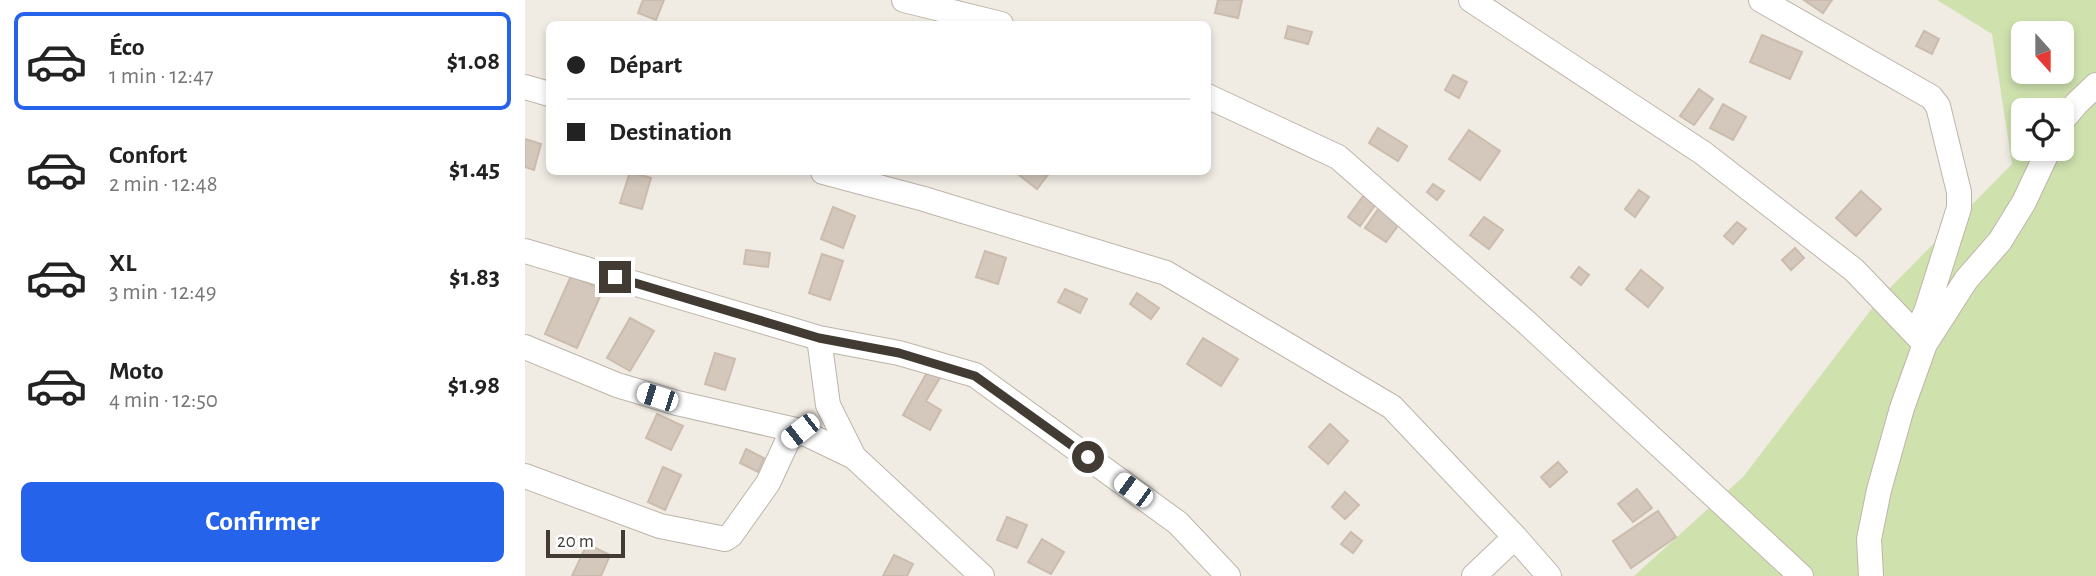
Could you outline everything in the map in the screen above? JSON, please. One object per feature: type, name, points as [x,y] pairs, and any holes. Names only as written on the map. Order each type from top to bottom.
[{"type":"street","points":[[904,0],[989,21]]},
{"type":"street","points":[[1471,0],[1703,153],[1854,270],[1920,338]]},
{"type":"street","points":[[1761,0],[1931,97],[1938,106],[1959,192],[1959,208],[1926,312],[1879,490],[1869,539],[1871,576]]},
{"type":"street","points":[[2074,107],[2096,85]]},
{"type":"street","points":[[525,87],[546,93]]},
{"type":"street","points":[[1211,98],[1338,158],[1525,321],[1801,576]]},
{"type":"street","points":[[1920,338],[2000,242],[2024,202],[2043,161]]},
{"type":"street","points":[[834,175],[924,199],[1166,273],[1392,407],[1549,576]]},
{"type":"street","points":[[525,251],[819,338],[899,353],[975,376],[1178,523],[1228,576]]},
{"type":"street","points":[[819,338],[828,404],[854,457]]},
{"type":"street","points":[[525,347],[617,385],[665,400],[800,431],[854,457],[982,576]]},
{"type":"street","points":[[525,476],[660,526],[725,539],[731,535],[768,483],[788,440],[800,431]]},
{"type":"street","points":[[1474,576],[1515,537]]},
{"type":"green space","points":[[1937,0],[2096,0],[2096,576],[1634,576],[1743,477],[1880,298],[2012,164],[2012,161],[2074,161],[2074,98],[2011,98],[2011,158],[1992,34]]},
{"type":"building","points":[[643,0],[664,0],[656,20],[638,13]]},
{"type":"building","points":[[1218,0],[1242,0],[1238,18],[1215,13]]},
{"type":"building","points":[[1804,0],[1832,0],[1823,13]]},
{"type":"building","points":[[1288,26],[1312,32],[1308,44],[1285,38]]},
{"type":"building","points":[[1924,31],[1939,39],[1932,54],[1916,46]]},
{"type":"building","points":[[1762,35],[1802,52],[1790,79],[1750,62]]},
{"type":"building","points":[[1453,75],[1467,82],[1459,98],[1445,90]]},
{"type":"building","points":[[1699,89],[1713,99],[1694,125],[1680,116]]},
{"type":"building","points":[[1723,104],[1746,117],[1733,140],[1710,128]]},
{"type":"building","points":[[1378,128],[1407,146],[1398,161],[1369,143]]},
{"type":"building","points":[[1469,130],[1500,151],[1480,180],[1449,159]]},
{"type":"building","points":[[525,139],[541,144],[534,170],[525,167]]},
{"type":"building","points":[[629,175],[651,178],[642,209],[620,203]]},
{"type":"building","points":[[1019,175],[1048,175],[1037,189]]},
{"type":"building","points":[[1433,184],[1444,191],[1437,200],[1427,192]]},
{"type":"building","points":[[1639,190],[1649,197],[1635,217],[1625,209]]},
{"type":"building","points":[[1861,191],[1881,209],[1856,236],[1836,218]]},
{"type":"building","points":[[1364,195],[1376,204],[1360,226],[1348,217]]},
{"type":"building","points":[[833,207],[855,216],[843,248],[821,239]]},
{"type":"building","points":[[1379,208],[1400,223],[1386,242],[1365,228]]},
{"type":"building","points":[[1484,217],[1503,230],[1489,249],[1470,235]]},
{"type":"building","points":[[1737,222],[1746,229],[1733,244],[1724,236]]},
{"type":"building","points":[[1795,248],[1804,258],[1791,270],[1782,260]]},
{"type":"building","points":[[746,250],[770,253],[768,267],[744,264]]},
{"type":"building","points":[[985,251],[1006,258],[998,284],[976,277]]},
{"type":"building","points":[[822,254],[843,261],[830,300],[809,293]]},
{"type":"building","points":[[1579,267],[1589,275],[1581,285],[1571,277]]},
{"type":"building","points":[[1641,270],[1663,288],[1648,307],[1626,289]]},
{"type":"building","points":[[571,276],[603,290],[577,348],[545,334]]},
{"type":"building","points":[[1065,289],[1087,299],[1080,313],[1058,302]]},
{"type":"building","points":[[1137,293],[1159,308],[1151,319],[1130,304]]},
{"type":"building","points":[[630,318],[654,331],[630,371],[607,358]]},
{"type":"building","points":[[1203,338],[1238,359],[1221,386],[1187,364]]},
{"type":"building","points":[[715,353],[735,359],[725,390],[705,384]]},
{"type":"building","points":[[929,369],[941,376],[926,401],[941,410],[930,430],[903,415]]},
{"type":"building","points":[[657,414],[683,426],[671,450],[646,438]]},
{"type":"building","points":[[1330,424],[1348,441],[1328,464],[1309,447]]},
{"type":"building","points":[[746,449],[764,458],[758,472],[740,463]]},
{"type":"building","points":[[1558,462],[1567,472],[1550,487],[1541,477]]},
{"type":"building","points":[[663,467],[681,475],[665,510],[648,502]]},
{"type":"building","points":[[1637,489],[1652,508],[1633,522],[1618,504]]},
{"type":"building","points":[[1345,492],[1359,505],[1345,519],[1332,507]]},
{"type":"building","points":[[1658,511],[1676,537],[1631,568],[1613,541]]},
{"type":"building","points":[[1007,517],[1027,525],[1017,548],[997,540]]},
{"type":"building","points":[[1351,532],[1362,541],[1353,553],[1341,544]]},
{"type":"building","points":[[1042,539],[1064,552],[1051,574],[1028,562]]},
{"type":"building","points":[[587,544],[610,555],[601,576],[572,576]]},
{"type":"building","points":[[894,555],[913,564],[907,576],[883,576]]},
{"type":"route","points":[[615,277],[819,338],[899,353],[975,376],[1088,457]]}]
